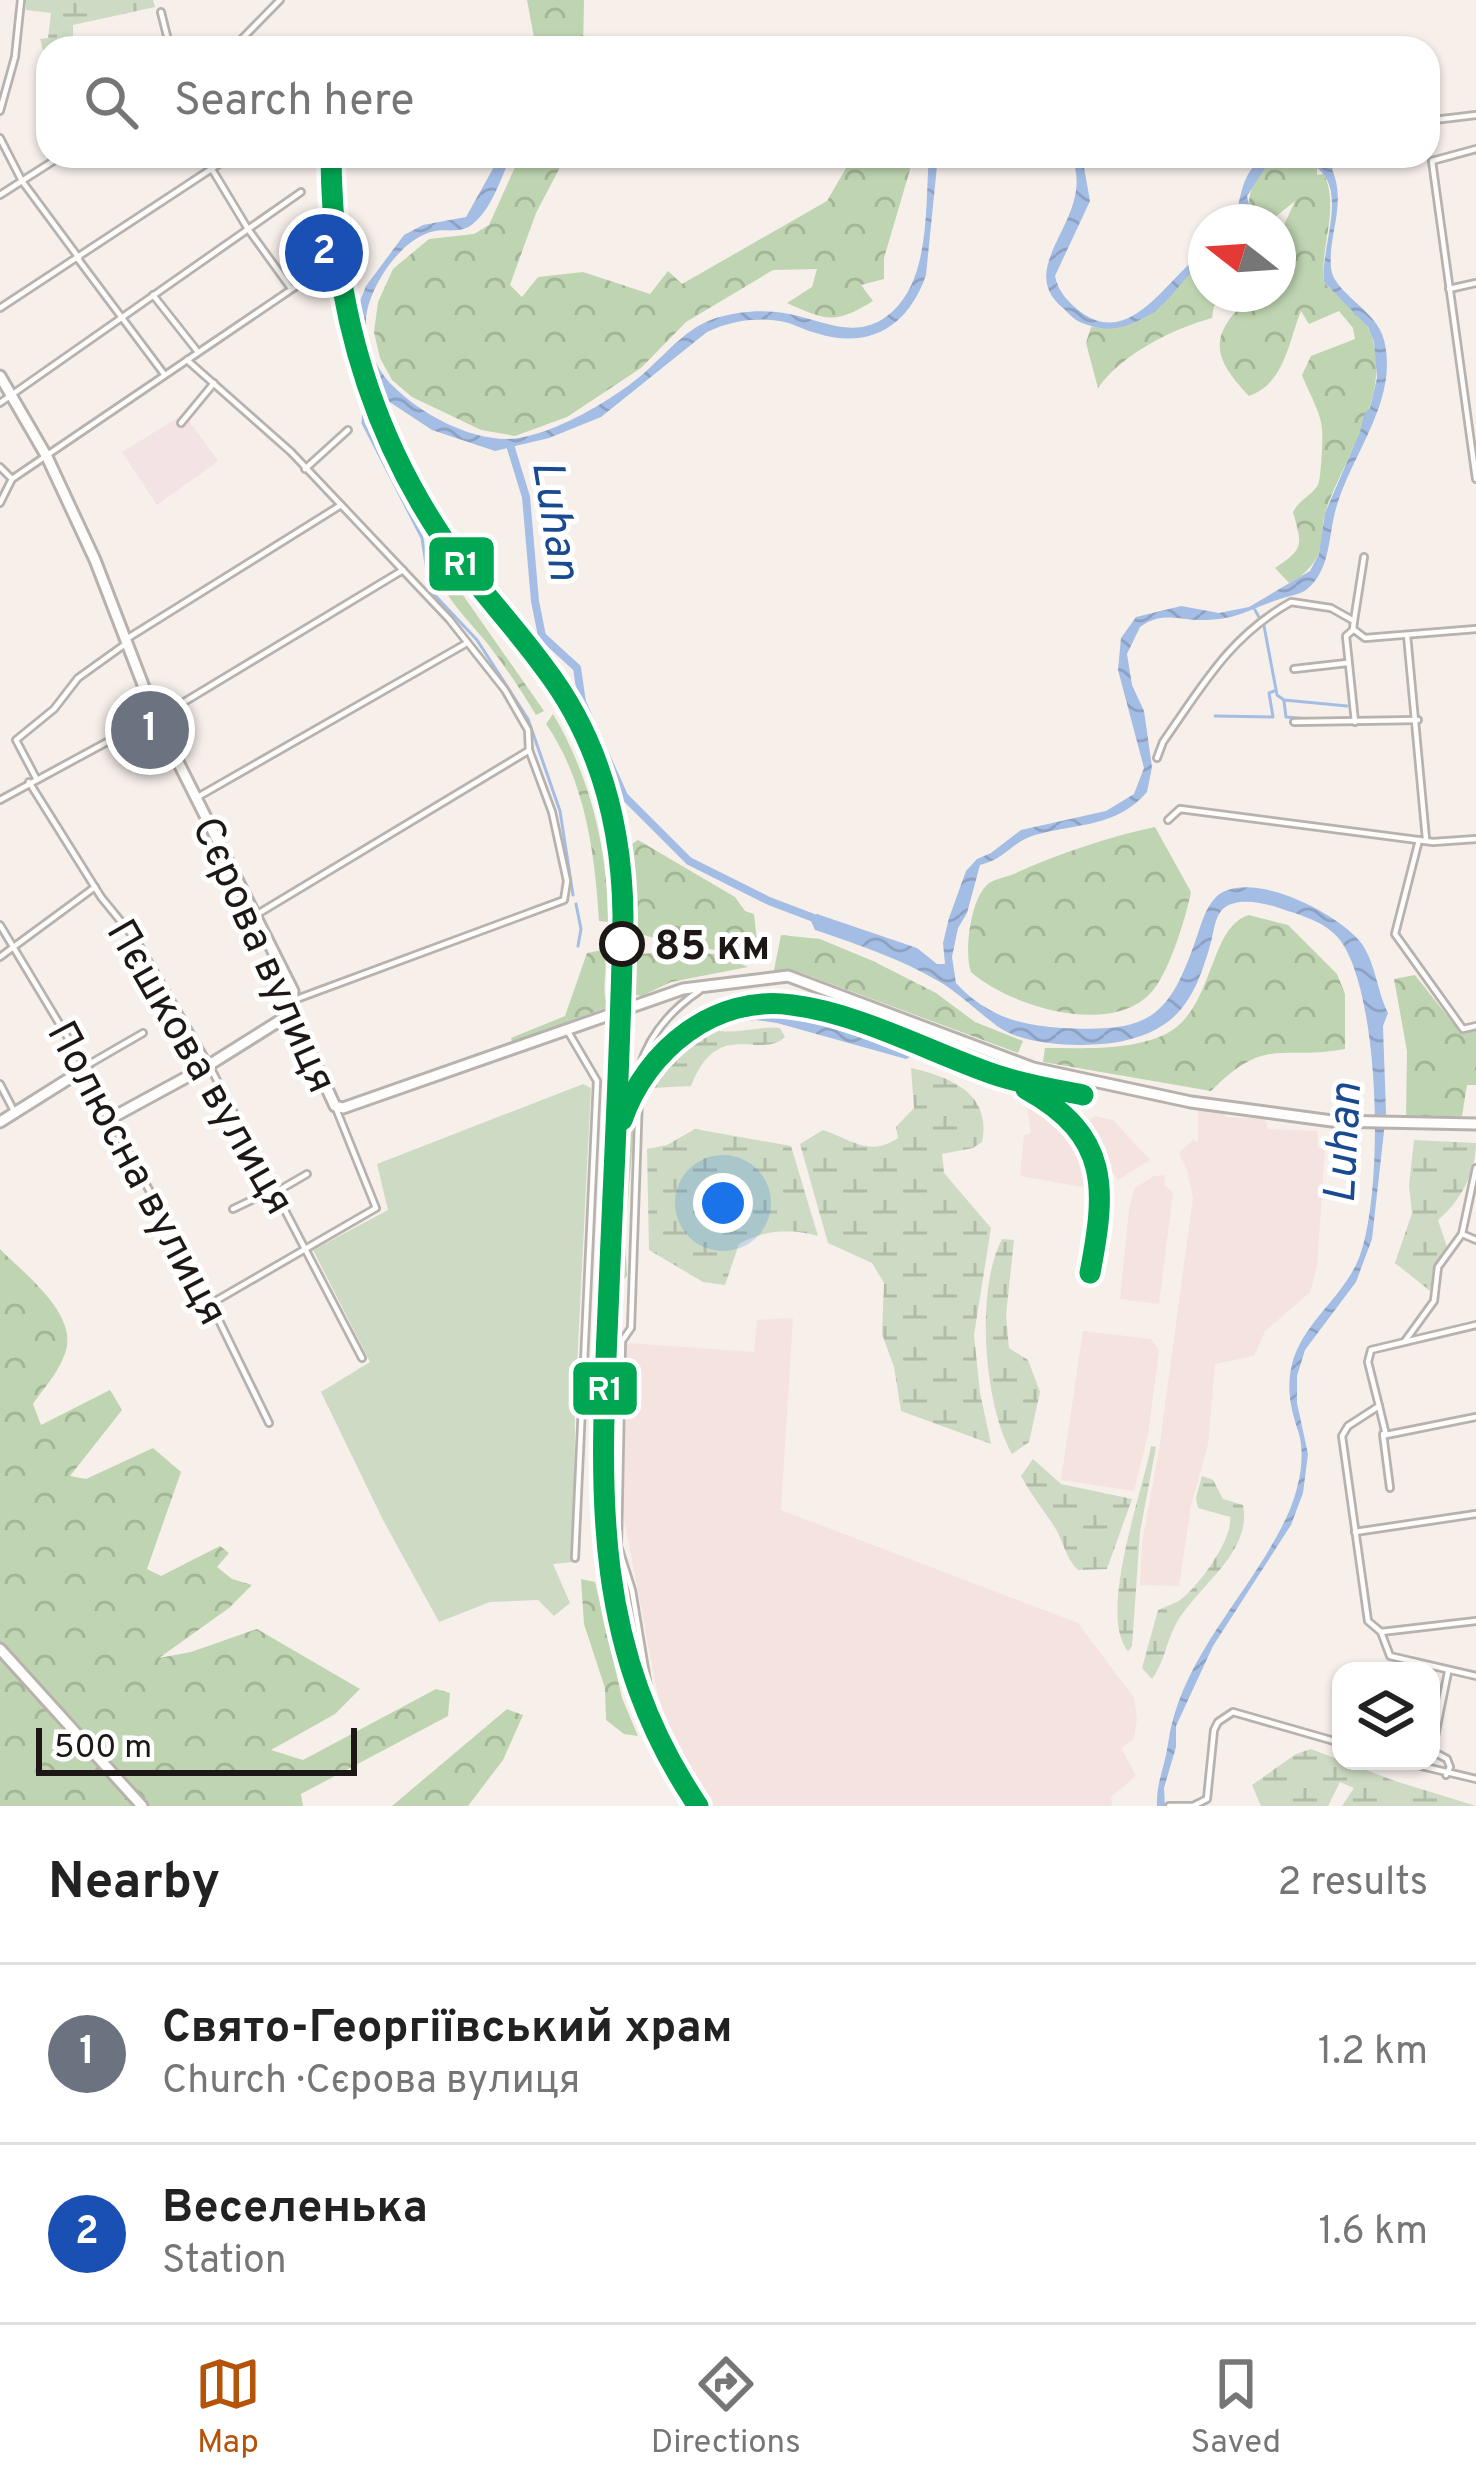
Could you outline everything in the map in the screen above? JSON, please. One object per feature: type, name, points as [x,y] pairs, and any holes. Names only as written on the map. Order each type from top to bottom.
[{"type":"street","points":[[0,111],[15,57],[21,0]]},
{"type":"street","points":[[245,36],[280,0]]},
{"type":"street","points":[[161,11],[167,36]]},
{"type":"street","points":[[1440,119],[1476,115]]},
{"type":"street","points":[[0,138],[22,181],[165,375]]},
{"type":"street","points":[[1440,159],[1476,149]]},
{"type":"street","points":[[0,195],[42,168]]},
{"type":"street","points":[[1433,168],[1476,479]]},
{"type":"street","points":[[0,308],[213,169],[248,229],[291,288]]},
{"type":"street","points":[[5,400],[302,192]]},
{"type":"street","points":[[0,503],[12,478],[317,272]]},
{"type":"street","points":[[308,277],[328,279]]},
{"type":"street","points":[[1449,289],[1476,283]]},
{"type":"street","points":[[153,296],[199,352]]},
{"type":"street","points":[[188,360],[264,424],[469,642],[505,690],[527,730],[566,880],[564,900],[294,1000]]},
{"type":"street","name":"Сєрова вулиця","points":[[0,376],[5,400],[47,457],[95,560],[155,717],[256,915],[294,1000],[292,1013],[376,1208],[306,1246]]},
{"type":"street","points":[[181,423],[214,383]]},
{"type":"street","points":[[305,469],[348,430]]},
{"type":"street","points":[[0,467],[12,478]]},
{"type":"street","points":[[33,780],[16,740],[54,709],[78,678],[123,643],[341,506]]},
{"type":"street","points":[[1355,722],[1346,636],[1353,629],[1364,557]]},
{"type":"street","points":[[0,800],[155,717],[403,570]]},
{"type":"street","points":[[1157,758],[1163,742],[1228,648],[1268,615],[1291,602],[1331,608],[1354,621]]},
{"type":"street","points":[[1353,629],[1365,638],[1476,629]]},
{"type":"street","points":[[1407,635],[1418,720],[1422,840],[1395,934],[1462,1029],[1476,1026]]},
{"type":"street","points":[[196,798],[469,642]]},
{"type":"street","points":[[1294,669],[1347,663]]},
{"type":"street","points":[[1294,722],[1418,720]]},
{"type":"street","points":[[256,915],[530,750]]},
{"type":"street","name":"Пєшкова вулиця","points":[[33,780],[209,1065],[362,1358]]},
{"type":"street","points":[[1168,820],[1180,808],[1422,840],[1476,839]]},
{"type":"street","points":[[0,958],[95,887]]},
{"type":"street","name":"Полюсна вулиця","points":[[0,925],[86,1067],[269,1423]]},
{"type":"street","points":[[335,1106],[343,1108],[708,984],[788,976],[1033,1068],[1191,1102],[1346,1122],[1476,1124]]},
{"type":"street","points":[[650,1699],[632,1590],[618,1546],[616,1497],[622,1341],[632,1328],[640,1066],[662,1024],[708,984]]},
{"type":"street","points":[[109,1116],[209,1065],[292,1013]]},
{"type":"street","points":[[567,1030],[597,1081],[574,1558]]},
{"type":"street","points":[[0,1122],[143,1033]]},
{"type":"street","points":[[0,1084],[16,1113]]},
{"type":"street","points":[[1405,1341],[1434,1301],[1438,1267],[1462,1234],[1476,1168]]},
{"type":"street","points":[[233,1209],[307,1174]]},
{"type":"street","points":[[1462,1234],[1476,1240]]},
{"type":"street","points":[[211,1304],[306,1246]]},
{"type":"street","points":[[1390,1488],[1368,1361],[1371,1350],[1476,1325]]},
{"type":"street","points":[[1378,1406],[1348,1426],[1342,1436],[1364,1608],[1374,1630],[1381,1632],[1476,1622]]},
{"type":"street","points":[[1383,1432],[1392,1435],[1476,1417]]},
{"type":"street","points":[[1355,1532],[1476,1514]]},
{"type":"street","points":[[1381,1632],[1390,1656],[1476,1676]]},
{"type":"street","points":[[0,1649],[142,1806]]},
{"type":"street","points":[[1446,1775],[1447,1759],[1432,1750],[1449,1671]]},
{"type":"street","points":[[1169,1806],[1193,1806],[1208,1798],[1214,1730],[1233,1712],[1332,1740]]},
{"type":"street","points":[[1430,1770],[1476,1779]]},
{"type":"shaded area","points":[[184,414],[218,461],[157,505],[122,452]]},
{"type":"shaded area","points":[[1030,1099],[1052,1109],[1073,1130],[1093,1168],[1094,1189],[1020,1176],[1024,1135],[1031,1133]]},
{"type":"shaded area","points":[[1198,1106],[1224,1112],[1225,1117],[1265,1119],[1268,1129],[1317,1131],[1318,1148],[1325,1149],[1317,1267],[1310,1292],[1265,1331],[1254,1356],[1215,1364],[1208,1444],[1191,1506],[1179,1586],[1140,1585],[1142,1543],[1193,1198],[1179,1153],[1193,1140],[1198,1142]]},
{"type":"shaded area","points":[[1095,1116],[1113,1120],[1150,1160],[1118,1180],[1083,1127]]},
{"type":"shaded area","points":[[1165,1175],[1164,1185],[1173,1193],[1159,1304],[1120,1299],[1135,1188]]},
{"type":"shaded area","points":[[793,1318],[781,1510],[1078,1623],[1134,1698],[1134,1739],[1121,1748],[1136,1776],[1111,1797],[1112,1806],[710,1806],[697,1787],[657,1692],[621,1502],[627,1343],[754,1352],[757,1320]]},
{"type":"shaded area","points":[[1083,1331],[1151,1339],[1159,1351],[1148,1435],[1134,1491],[1061,1480]]},
{"type":"green space","points":[[25,0],[153,0],[155,7],[73,25],[73,36],[48,36],[51,13],[26,10]]},
{"type":"green space","points":[[527,0],[584,0],[583,36],[534,36]]},
{"type":"green space","points":[[515,168],[560,168],[536,213],[510,285],[522,297],[538,277],[583,272],[650,294],[668,271],[682,284],[827,201],[846,168],[910,168],[884,258],[884,279],[861,285],[873,301],[840,316],[812,314],[787,303],[812,287],[817,269],[773,270],[686,322],[641,368],[567,417],[515,436],[481,430],[412,397],[392,380],[374,332],[378,302],[393,269],[429,239],[474,234],[489,225]]},
{"type":"green space","points":[[1267,168],[1317,168],[1317,175],[1324,174],[1330,214],[1324,282],[1363,320],[1376,360],[1370,406],[1325,513],[1319,554],[1308,570],[1289,583],[1275,568],[1299,545],[1293,512],[1318,485],[1321,458],[1321,422],[1302,375],[1311,356],[1355,339],[1353,328],[1339,311],[1309,324],[1301,311],[1278,372],[1261,390],[1249,396],[1226,368],[1220,344],[1235,312],[1296,312],[1295,201],[1249,204],[1253,184]]},
{"type":"green space","points":[[1188,275],[1188,312],[1213,312],[1212,318],[1149,344],[1120,364],[1098,388],[1086,343],[1091,327],[1134,323],[1158,307]]},
{"type":"green space","points":[[444,568],[544,711],[536,715],[500,660],[451,600],[436,572]]},
{"type":"green space","points":[[553,714],[577,763],[594,814],[605,868],[608,922],[599,921],[591,844],[579,793],[546,724]]},
{"type":"green space","points":[[1155,827],[1191,892],[1166,969],[1137,1004],[1090,1015],[1063,1012],[1011,996],[971,972],[970,926],[988,884],[1083,847]]},
{"type":"green space","points":[[638,840],[735,897],[745,911],[754,914],[757,941],[751,958],[633,931],[632,844]]},
{"type":"green space","points":[[1249,915],[1288,925],[1337,974],[1345,994],[1345,1049],[1261,1056],[1246,1062],[1211,1091],[1043,1062],[1045,1048],[1122,1046],[1166,1034],[1194,1007],[1226,935]]},
{"type":"green space","points":[[781,935],[820,939],[873,961],[936,993],[975,1022],[1023,1041],[1018,1053],[799,972],[774,970]]},
{"type":"green space","points":[[602,950],[608,1007],[512,1042],[511,1038],[565,1016],[587,953]]},
{"type":"green space","points":[[715,954],[748,967],[671,982],[642,996],[630,994],[631,955]]},
{"type":"green space","points":[[1415,975],[1460,1032],[1476,1031],[1476,1085],[1467,1085],[1462,1116],[1406,1118],[1407,1051],[1394,979]]},
{"type":"green space","points":[[707,1023],[706,1027],[722,1031],[780,1028],[785,1037],[764,1045],[726,1046],[702,1065],[691,1086],[652,1088],[648,1077],[679,1041]]},
{"type":"green space","points":[[911,1068],[953,1082],[981,1111],[982,1142],[942,1154],[944,1173],[991,1228],[974,1335],[991,1444],[901,1411],[894,1367],[882,1334],[884,1283],[872,1263],[828,1243],[800,1144],[823,1130],[869,1147],[898,1138],[896,1127],[914,1108]]},
{"type":"green space","points":[[583,1084],[591,1088],[575,1407],[574,1562],[553,1564],[570,1603],[554,1616],[538,1600],[490,1602],[439,1622],[321,1392],[370,1362],[313,1250],[388,1210],[377,1164]]},
{"type":"green space","points":[[632,1103],[627,1276],[621,1283],[617,1275],[623,1123]]},
{"type":"green space","points":[[695,1129],[791,1146],[818,1236],[777,1232],[739,1244],[725,1285],[703,1282],[649,1250],[647,1149],[667,1145]]},
{"type":"green space","points":[[1414,1140],[1476,1143],[1465,1186],[1438,1220],[1447,1247],[1434,1266],[1430,1291],[1395,1263],[1412,1213],[1409,1186]]},
{"type":"green space","points":[[1002,1239],[1014,1240],[1006,1315],[1009,1348],[1028,1360],[1040,1392],[1029,1442],[1012,1454],[995,1407],[986,1347],[988,1287]]},
{"type":"green space","points":[[0,1249],[48,1297],[65,1326],[64,1356],[33,1404],[41,1425],[110,1390],[122,1410],[70,1476],[86,1479],[153,1448],[181,1472],[147,1569],[161,1576],[220,1546],[229,1553],[217,1567],[232,1579],[252,1585],[229,1608],[159,1658],[257,1629],[360,1689],[335,1714],[271,1750],[303,1760],[436,1689],[450,1693],[448,1716],[301,1794],[303,1806],[0,1806]]},
{"type":"green space","points":[[1151,1446],[1156,1447],[1140,1532],[1128,1651],[1117,1610],[1120,1582]]},
{"type":"green space","points":[[1033,1459],[1061,1484],[1132,1499],[1107,1569],[1078,1570],[1070,1560],[1021,1476]]},
{"type":"green space","points":[[1202,1476],[1213,1480],[1223,1499],[1243,1505],[1244,1523],[1231,1555],[1175,1626],[1152,1679],[1142,1668],[1158,1610],[1194,1587],[1230,1526],[1230,1517],[1198,1508]]},
{"type":"green space","points":[[581,1579],[595,1582],[622,1698],[638,1736],[624,1734],[606,1720],[605,1688],[584,1624]]},
{"type":"green space","points":[[507,1709],[523,1715],[503,1760],[468,1806],[392,1806]]},
{"type":"green space","points":[[1311,1749],[1332,1757],[1332,1770],[1366,1770],[1476,1806],[1342,1806],[1354,1788],[1340,1782],[1328,1806],[1261,1806],[1252,1785]]},
{"type":"water","points":[[493,168],[506,168],[477,220],[466,228],[423,235],[401,251],[376,286],[366,331],[381,371],[417,406],[476,435],[507,439],[580,416],[631,383],[687,334],[716,318],[762,311],[842,327],[879,321],[905,297],[914,280],[924,239],[928,168],[937,168],[926,275],[909,308],[884,330],[835,338],[771,320],[725,325],[707,332],[601,417],[549,438],[495,451],[432,430],[379,395],[362,358],[356,311],[366,286],[404,235],[423,225],[466,217]]},
{"type":"water","points":[[1074,168],[1084,168],[1090,201],[1055,276],[1065,297],[1101,322],[1119,321],[1136,314],[1188,266],[1188,275],[1163,305],[1131,324],[1109,329],[1081,323],[1050,292],[1046,275],[1050,257],[1074,199]]},
{"type":"water","points":[[1253,168],[1265,168],[1247,196],[1249,204],[1239,204]]},
{"type":"water","points":[[1315,168],[1334,168],[1336,182],[1331,268],[1339,286],[1380,329],[1387,362],[1380,404],[1344,485],[1321,572],[1306,590],[1243,613],[1202,620],[1163,618],[1140,627],[1127,654],[1132,685],[1144,711],[1152,767],[1147,792],[1109,818],[1035,835],[980,865],[952,957],[956,983],[1004,1017],[1062,1028],[1134,1023],[1150,1016],[1175,988],[1212,901],[1231,889],[1250,887],[1293,898],[1351,932],[1367,952],[1388,1013],[1383,1026],[1386,1113],[1372,1239],[1356,1282],[1305,1350],[1297,1376],[1297,1403],[1308,1454],[1303,1493],[1291,1525],[1213,1646],[1176,1726],[1165,1806],[1157,1806],[1175,1712],[1187,1682],[1273,1543],[1295,1495],[1302,1454],[1289,1383],[1297,1349],[1352,1272],[1367,1228],[1374,1096],[1371,1048],[1354,967],[1340,940],[1322,925],[1271,905],[1238,902],[1219,915],[1198,981],[1168,1022],[1112,1043],[1053,1044],[1008,1033],[940,982],[815,930],[811,921],[817,914],[917,948],[937,964],[945,964],[943,943],[949,918],[966,871],[977,859],[1021,830],[1106,811],[1134,794],[1144,768],[1118,670],[1121,638],[1136,617],[1181,606],[1219,613],[1249,607],[1310,571],[1319,554],[1325,513],[1370,408],[1377,378],[1368,327],[1324,282],[1332,214],[1328,183]]},
{"type":"water","points":[[759,1007],[842,1020],[919,1053],[906,1059],[756,1020],[705,1027],[729,1014]]},
{"type":"waterway","points":[[380,398],[364,410],[363,423],[422,538],[430,590],[477,640],[528,719],[560,811],[573,895]]},
{"type":"waterway","name":"Luhan","points":[[510,445],[526,497],[542,636],[577,668],[582,702],[624,796],[689,861],[819,920]]},
{"type":"waterway","points":[[1255,610],[1264,626],[1277,695],[1284,700],[1347,706]]},
{"type":"waterway","points":[[1215,716],[1273,717],[1269,693],[1274,691]]},
{"type":"waterway","points":[[1284,701],[1286,717],[1310,719]]},
{"type":"waterway","points":[[576,904],[581,929],[578,946]]},
{"type":"transit line","name":"R1","points":[[331,168],[346,307],[373,402],[392,448],[442,537],[563,695],[593,754],[612,816],[623,916],[604,1426],[608,1556],[636,1682],[662,1744],[698,1806]]},
{"type":"transit line","name":"R1","points":[[622,1120],[648,1071],[687,1032],[736,1008],[764,1004],[842,1016],[993,1074],[1083,1095]]},
{"type":"transit line","name":"R1","points":[[1026,1089],[1074,1126],[1096,1167],[1099,1215],[1090,1273]]},
{"type":"place","name":"Веселенька","points":[[324,253]]},
{"type":"place","name":"Свято-Георгіївський храм","points":[[150,730]]},
{"type":"place","name":"85 км","points":[[622,944]]}]
